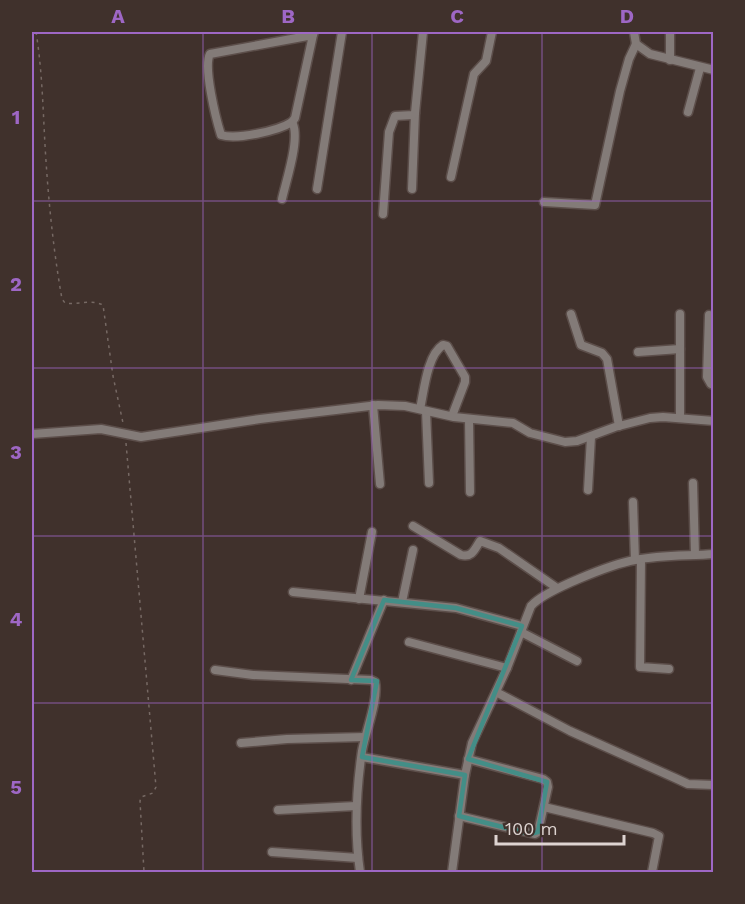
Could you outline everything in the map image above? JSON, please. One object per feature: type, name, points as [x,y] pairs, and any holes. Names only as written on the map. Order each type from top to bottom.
[{"type":"street","points":[[317,189],[342,32]]},
{"type":"street","points":[[412,189],[415,113],[423,32]]},
{"type":"street","points":[[451,177],[474,74],[486,61],[492,32]]},
{"type":"street","points":[[544,202],[595,206],[620,91],[636,44],[634,32]]},
{"type":"street","points":[[670,32],[670,60]]},
{"type":"street","points":[[314,33],[295,118],[292,122],[255,134],[221,135],[208,57],[214,52],[314,33]]},
{"type":"street","points":[[636,44],[650,54],[714,70]]},
{"type":"street","points":[[688,112],[700,68]]},
{"type":"street","points":[[383,214],[389,132],[392,121],[395,116],[413,116],[415,113]]},
{"type":"street","points":[[282,199],[295,139],[295,127],[292,122]]},
{"type":"street","points":[[571,314],[581,345],[602,353],[607,359],[619,426]]},
{"type":"street","points":[[680,314],[680,418]]},
{"type":"street","points":[[709,315],[706,377],[714,385]]},
{"type":"street","points":[[429,483],[423,410],[428,368],[439,347],[443,345],[447,346],[465,377],[452,416]]},
{"type":"street","points":[[638,352],[680,349]]},
{"type":"street","points":[[373,405],[380,484]]},
{"type":"street","points":[[32,434],[100,429],[141,437],[373,405],[390,405],[469,419],[513,423],[530,433],[565,442],[650,418],[714,421]]},
{"type":"street","points":[[469,419],[470,492]]},
{"type":"street","points":[[588,490],[591,436]]},
{"type":"street","points":[[693,483],[695,555]]},
{"type":"street","points":[[633,502],[638,560],[640,667],[669,669]]},
{"type":"street","points":[[413,526],[461,555],[471,554],[480,541],[499,548],[557,588]]},
{"type":"street","points":[[359,598],[372,532]]},
{"type":"street","points":[[402,602],[413,550]]},
{"type":"street","points":[[452,873],[465,775],[472,743],[507,669],[531,606],[537,599],[557,588],[638,560],[714,554]]},
{"type":"street","points":[[293,592],[456,608],[522,629],[577,661]]},
{"type":"street","points":[[351,680],[384,600]]},
{"type":"street","points":[[409,642],[507,669]]},
{"type":"street","points":[[215,670],[253,675],[375,682],[356,806],[360,873]]},
{"type":"street","points":[[496,692],[570,731],[688,784],[714,785]]},
{"type":"street","points":[[241,743],[365,737]]},
{"type":"street","points":[[362,757],[465,775]]},
{"type":"street","points":[[459,816],[535,834],[538,832],[548,787],[547,782],[543,779],[468,759]]},
{"type":"street","points":[[278,810],[356,806]]},
{"type":"street","points":[[544,807],[659,836],[652,873]]},
{"type":"street","points":[[272,852],[358,858]]},
{"type":"path","points":[[36,32],[42,76],[50,205],[62,299],[65,303],[70,304],[98,302],[103,305],[113,376],[125,435],[156,788],[153,793],[141,797],[140,801],[144,873]]},
{"type":"highlighted area","points":[[384,600],[456,608],[522,626],[468,759],[547,782],[538,832],[530,834],[459,816],[465,775],[362,757],[377,681],[351,680]]}]
